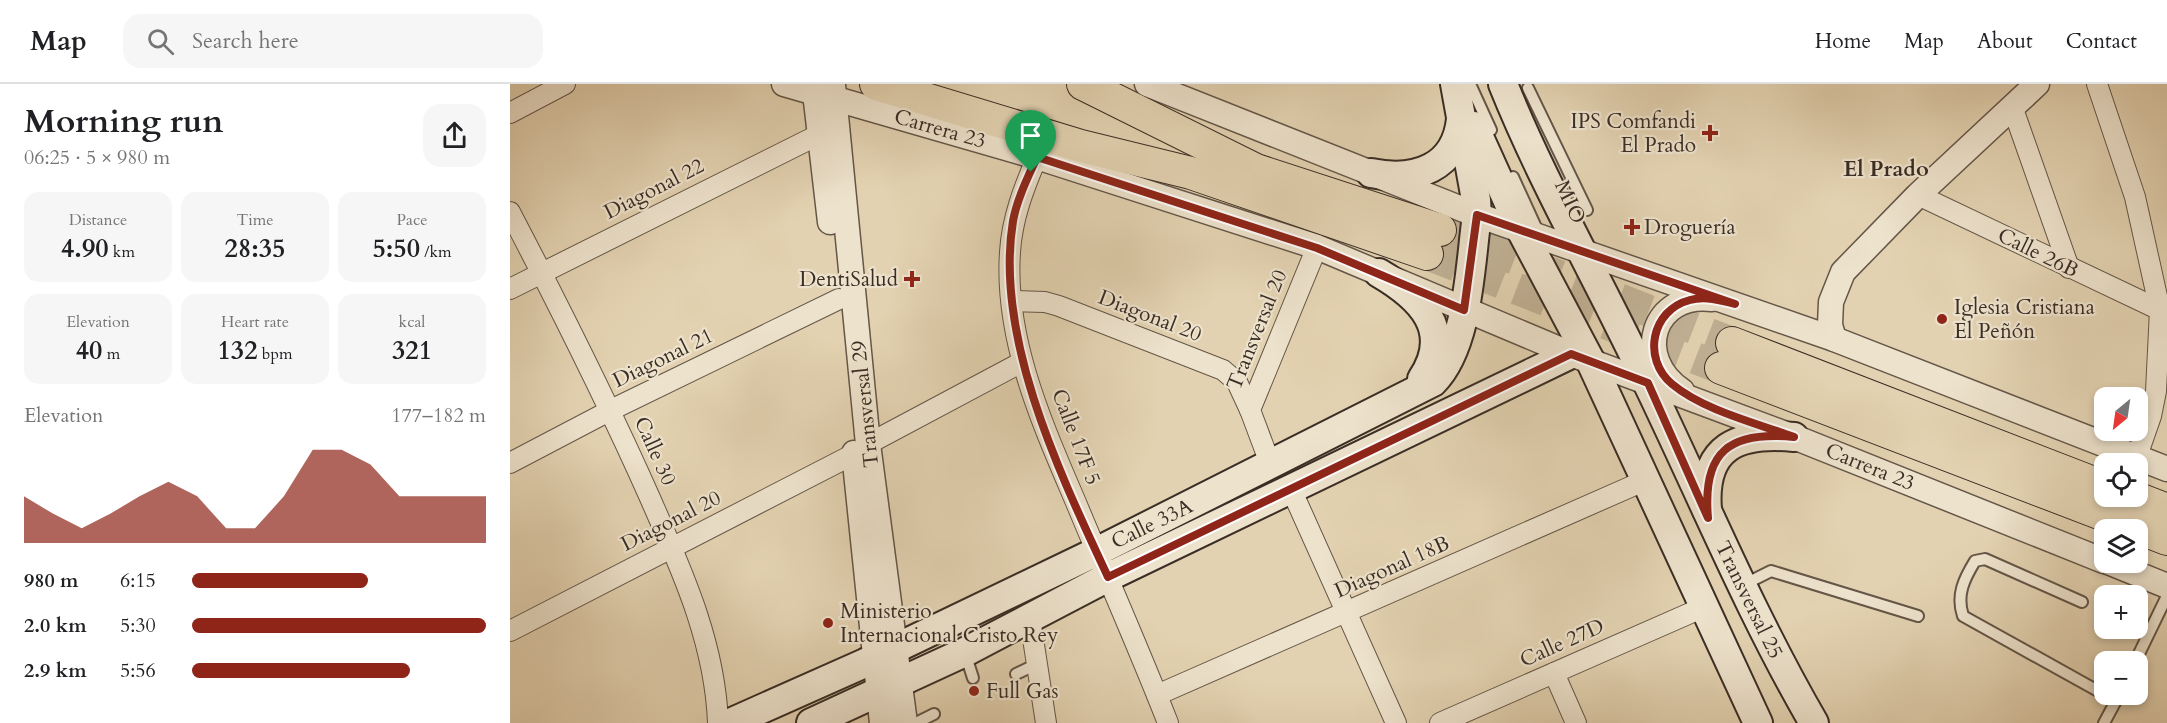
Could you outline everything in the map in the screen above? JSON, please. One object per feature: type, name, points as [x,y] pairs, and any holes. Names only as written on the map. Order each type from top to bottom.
[{"type":"main road","name":"Carrera 23","points":[[886,86],[1081,146],[1191,173],[1434,242],[1256,170],[1083,84]]},
{"type":"main road","name":"Transversal 25","points":[[1455,84],[1462,113],[1477,215],[1464,310]]},
{"type":"main road","name":"Transversal 25","points":[[1455,84],[1640,386],[1743,585],[1774,652],[1814,723]]},
{"type":"main road","name":"Transversal 25","points":[[1514,89],[1552,244],[1589,361],[1758,723]]},
{"type":"main road","points":[[1371,173],[1410,175],[1441,162],[1456,141],[1462,113]]},
{"type":"main road","points":[[1379,273],[1417,299],[1428,315],[1433,331],[1433,350],[1428,368],[1413,389],[1397,399]]},
{"type":"main road","name":"Calle 33A","points":[[730,723],[885,653],[1096,552],[1271,466],[1397,399],[1422,389],[1442,372],[1456,340],[1464,310]]},
{"type":"main road","points":[[1726,355],[2082,487],[2167,539]]},
{"type":"main road","name":"Calle 33A","points":[[810,723],[965,652],[1108,577],[1291,489],[1589,361]]},
{"type":"main road","points":[[1708,518],[1708,481],[1711,468],[1723,451],[1734,442],[1751,437],[1794,437]]},
{"type":"main road","points":[[2148,503],[2167,510]]},
{"type":"street","points":[[510,113],[565,84]]},
{"type":"street","name":"Carrera 23","points":[[784,84],[824,89],[1317,248],[1589,361],[1640,386],[1702,402],[2094,557]]},
{"type":"street","points":[[1148,84],[1552,244],[1834,339],[2129,453]]},
{"type":"street","points":[[1834,339],[1830,325],[1831,302],[1840,277],[1918,195],[2037,84]]},
{"type":"street","points":[[2097,84],[2135,197],[2160,310],[2156,391],[2151,416],[2138,453]]},
{"type":"street","name":"Transversal 29","points":[[824,89],[820,134],[839,299],[861,449]]},
{"type":"street","name":"Transversal 29","points":[[824,89],[861,449],[889,688],[882,723]]},
{"type":"street","points":[[2013,106],[2069,268]]},
{"type":"street","name":"Diagonal 22","points":[[510,289],[820,134]]},
{"type":"street","name":"Calle 17F 5","points":[[1037,157],[1013,218],[1009,254],[1011,301],[1022,362],[1051,444],[1168,723]]},
{"type":"street","name":"Calle 26B","points":[[1918,195],[2160,310]]},
{"type":"street","name":"Calle 30","points":[[510,212],[611,410],[672,548],[706,639],[714,680],[718,723]]},
{"type":"street","name":"Transversal 20","points":[[1271,466],[1250,410],[1317,248]]},
{"type":"street","points":[[1702,402],[1678,389],[1662,374],[1653,350],[1656,330],[1673,308],[1688,300],[1708,298],[1735,304]]},
{"type":"street","name":"Diagonal 21","points":[[510,463],[611,410],[839,299]]},
{"type":"street","name":"Diagonal 20","points":[[1011,301],[1045,302],[1059,306],[1223,369],[1237,382],[1250,410]]},
{"type":"street","name":"Diagonal 20","points":[[510,631],[861,449],[1022,362]]},
{"type":"street","points":[[2148,461],[2167,469]]},
{"type":"street","name":"Diagonal 18B","points":[[1157,696],[1646,480]]},
{"type":"street","points":[[1291,489],[1396,723]]},
{"type":"street","name":"Carrera 23","points":[[2134,573],[2167,586]]},
{"type":"street","name":"Calle 27D","points":[[1440,723],[1704,607]]},
{"type":"street","points":[[1030,619],[1046,723]]},
{"type":"street","points":[[1554,673],[1576,723]]},
{"type":"street","name":"Transversal 29","points":[[889,688],[905,723]]},
{"type":"lane","points":[[1470,84],[1494,136]]},
{"type":"lane","points":[[1514,89],[1587,210]]},
{"type":"lane","name":"MIO","points":[[1508,167],[1552,244]]},
{"type":"lane","points":[[1570,297],[1589,361],[1771,723]]},
{"type":"lane","points":[[1681,483],[1746,619],[1803,723]]},
{"type":"lane","points":[[2082,602],[1984,559],[1975,561],[1960,590],[1959,604],[1963,616],[2094,686]]},
{"type":"lane","points":[[1743,585],[1771,571],[1918,616]]},
{"type":"lane","points":[[2140,651],[2167,596]]},
{"type":"lane","points":[[965,652],[973,678]]},
{"type":"lane","points":[[1016,674],[1037,664]]},
{"type":"lane","points":[[2104,723],[2113,705]]},
{"type":"lane","points":[[916,723],[934,714]]},
{"type":"tunnel","points":[[1440,230],[1732,343]]},
{"type":"tunnel","points":[[1427,254],[1721,368]]},
{"type":"place","name":"IPS Comfandi El Prado","points":[[1710,133]]},
{"type":"place","name":"Droguería","points":[[1632,227]]},
{"type":"place","name":"DentiSalud","points":[[912,279]]},
{"type":"place","name":"Iglesia Cristiana El Peñón","points":[[1942,319]]},
{"type":"place","name":"Ministerio Internacional Cristo Rey","points":[[828,623]]},
{"type":"place","name":"Full Gas","points":[[974,691]]},
{"type":"district","name":"El Prado","points":[[1886,169]]},
{"type":"route","points":[[1037,157],[1317,248],[1464,310],[1477,215],[1670,281],[1735,304],[1700,298],[1688,300],[1673,308],[1659,323],[1653,343],[1656,362],[1662,374],[1685,394],[1794,437],[1751,437],[1734,442],[1723,451],[1711,468],[1708,481],[1706,493],[1708,518],[1648,383],[1571,354],[1108,577],[1045,427],[1022,362],[1017,339],[1011,301],[1009,254],[1013,218],[1031,172],[1037,157]]}]
